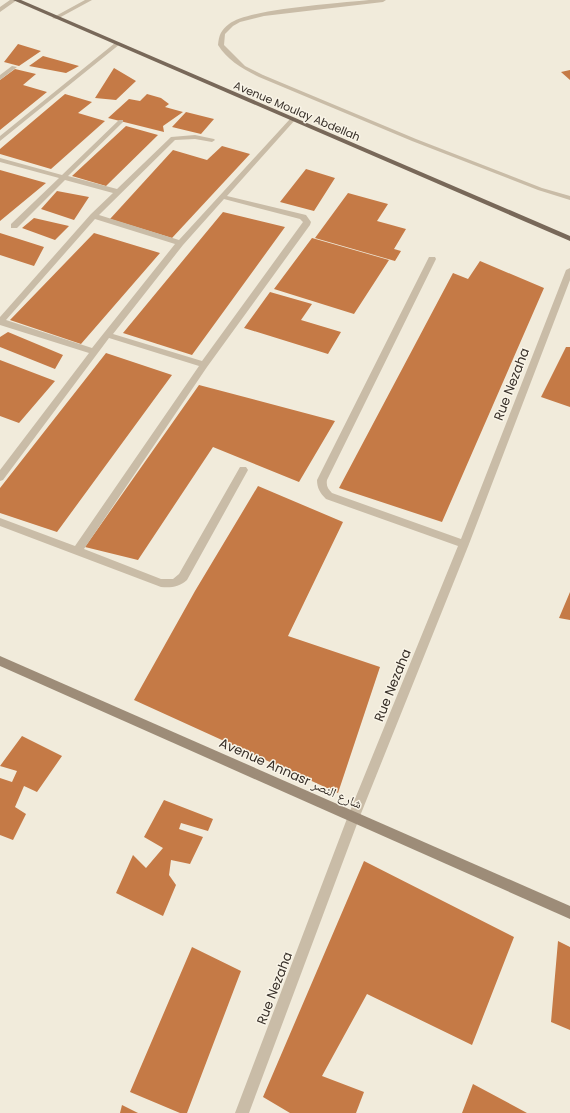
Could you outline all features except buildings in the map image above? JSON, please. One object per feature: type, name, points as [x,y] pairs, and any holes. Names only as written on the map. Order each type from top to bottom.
[{"type":"main road","name":"Avenue Moulay Abdellah","points":[[15,0],[570,239]]},
{"type":"street","points":[[0,10],[15,0]]},
{"type":"street","points":[[55,18],[89,0]]},
{"type":"street","points":[[383,0],[264,14],[246,18],[231,25],[226,30],[221,40],[221,45],[235,62],[261,76],[414,140],[540,189],[570,198]]},
{"type":"street","points":[[0,139],[117,44]]},
{"type":"street","points":[[0,78],[14,67]]},
{"type":"street","points":[[0,477],[94,352],[180,243],[292,120]]},
{"type":"street","points":[[14,226],[121,121]]},
{"type":"street","points":[[94,352],[0,322],[94,216],[173,138],[194,137],[212,140]]},
{"type":"street","points":[[0,160],[118,192]]},
{"type":"street","points":[[78,551],[204,365],[307,222],[302,217],[223,197]]},
{"type":"street","points":[[94,216],[180,243]]},
{"type":"street","points":[[432,259],[322,480],[321,487],[329,496],[464,544]]},
{"type":"street","name":"Rue Nezaha","points":[[242,1113],[354,816],[464,544],[570,270]]},
{"type":"street","points":[[108,334],[204,365]]},
{"type":"street","points":[[0,522],[161,582],[172,584],[179,581],[243,470]]},
{"type":"street","name":"Avenue Annasr شارع النصر","points":[[0,661],[354,816],[570,913]]}]
